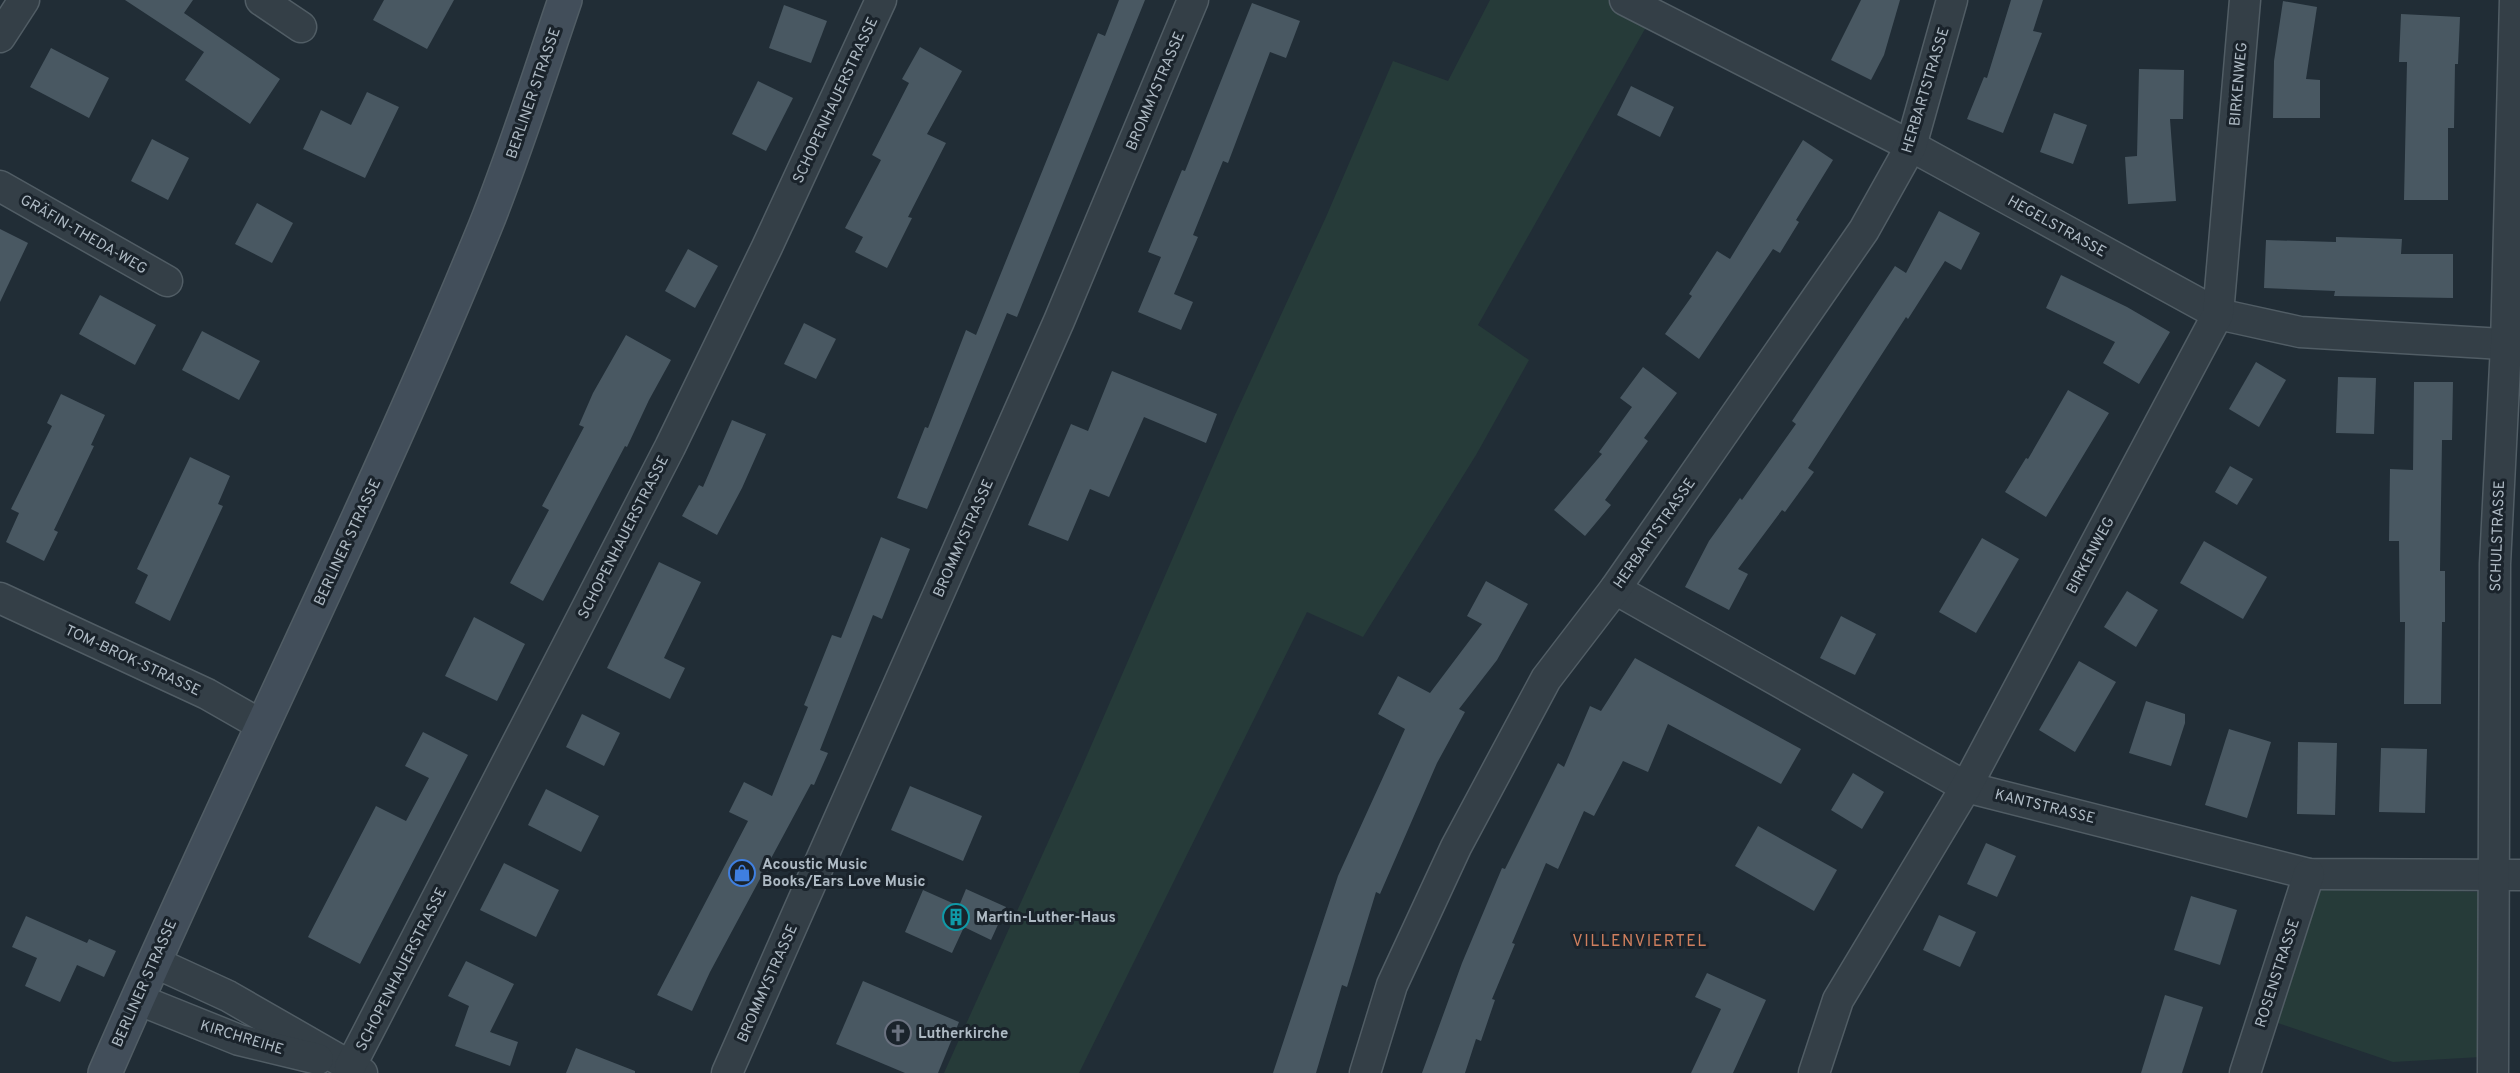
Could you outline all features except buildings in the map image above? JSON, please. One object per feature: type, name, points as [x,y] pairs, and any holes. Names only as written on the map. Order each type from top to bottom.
[{"type":"main road","name":"BERLINER STRASSE","points":[[105,1073],[408,410],[486,225],[512,157],[565,0]]},
{"type":"street","points":[[0,37],[24,0]]},
{"type":"street","points":[[261,0],[301,27]]},
{"type":"street","name":"SCHOPENHAUERSTRASSE","points":[[356,1070],[670,447],[767,247],[881,0]]},
{"type":"street","name":"BROMMYSTRASSE","points":[[727,1073],[1059,321],[1193,0]]},
{"type":"street","name":"HEGELSTRASSE","points":[[1624,0],[1911,146],[2218,314],[2300,332],[2513,345]]},
{"type":"street","name":"HERBARTSTRASSE","points":[[1365,1073],[1392,985],[1456,847],[1546,679],[1615,589],[1864,230],[1911,146],[1952,0]]},
{"type":"street","name":"BIRKENWEG","points":[[1814,1073],[1838,1000],[1966,787],[2218,314],[2245,0]]},
{"type":"street","name":"SCHULSTRASSE","points":[[2493,1073],[2507,876],[2494,564],[2513,345],[2515,0]]},
{"type":"street","name":"GRÄFIN-THEDA-WEG","points":[[0,186],[167,281]]},
{"type":"street","name":"KANTSTRASSE","points":[[1615,589],[1966,787],[2309,874],[2507,876]]},
{"type":"street","name":"TOM-BROK-STRASSE","points":[[0,598],[207,694],[263,726]]},
{"type":"street","name":"ROSENSTRASSE","points":[[2245,1073],[2309,874]]},
{"type":"street","name":"KIRCHREIHE","points":[[154,962],[228,996],[356,1070]]},
{"type":"street","name":"KIRCHREIHE","points":[[137,999],[239,1040],[356,1070]]},
{"type":"green space","points":[[1490,0],[1622,0],[1650,20],[1478,325],[1529,360],[1476,455],[1363,637],[1307,612],[1079,1073],[944,1073],[1081,769],[1234,417],[1326,217],[1393,61],[1448,81]]},
{"type":"green space","points":[[2320,887],[2483,892],[2481,1057],[2393,1062],[2278,1023]]},
{"type":"place","name":"Acoustic Music Books/Ears Love Music","points":[[742,873]]},
{"type":"place","name":"Martin-Luther-Haus","points":[[956,917]]},
{"type":"place","name":"Lutherkirche","points":[[898,1033]]},
{"type":"district","name":"VILLENVIERTEL","points":[[1640,940]]}]
